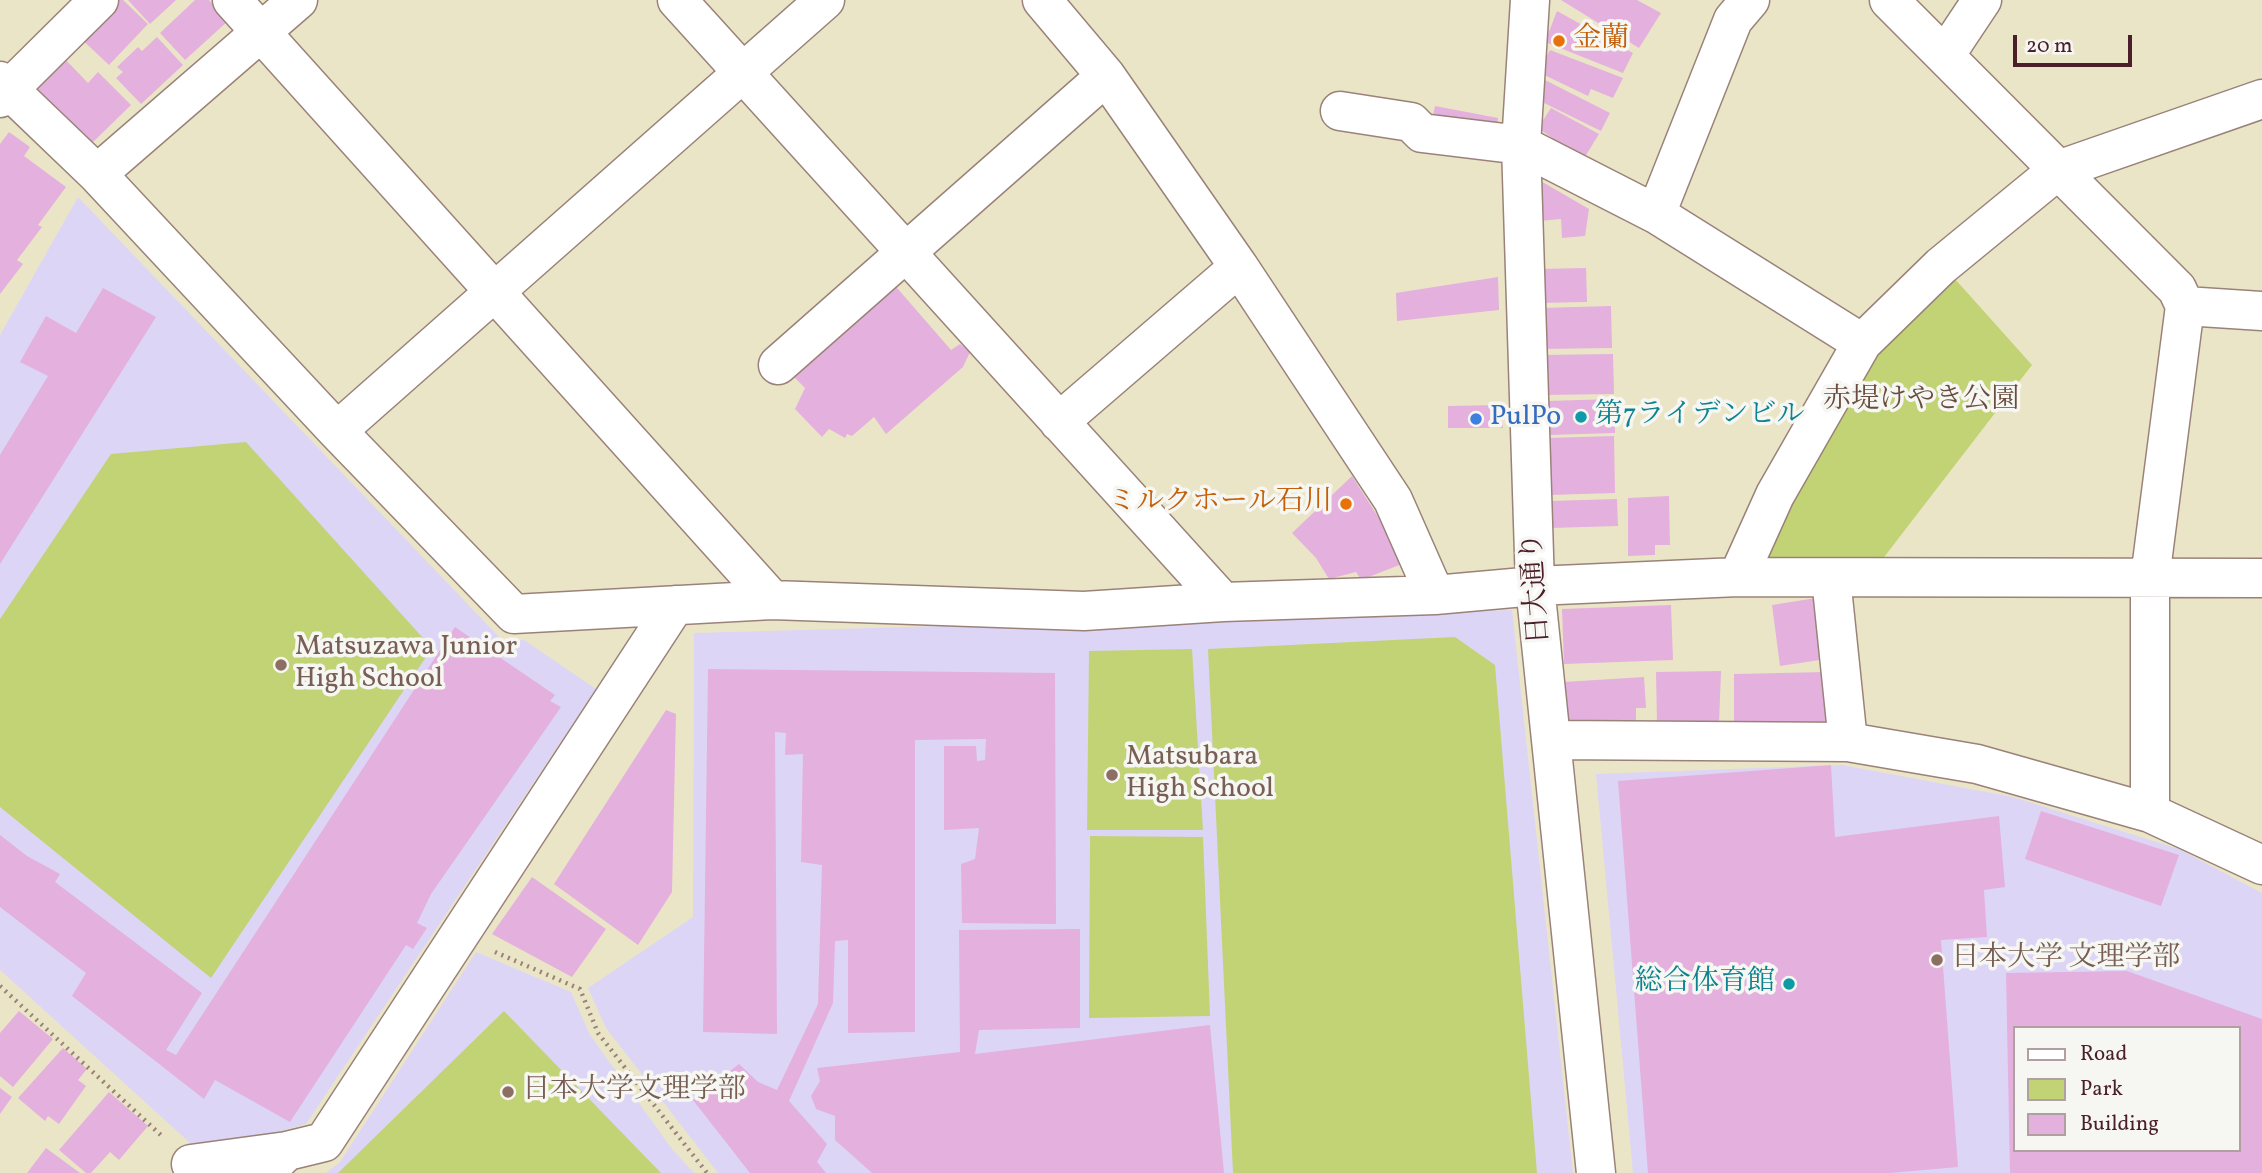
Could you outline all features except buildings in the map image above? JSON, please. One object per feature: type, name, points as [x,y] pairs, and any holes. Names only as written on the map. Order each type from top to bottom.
[{"type":"street","points":[[99,0],[3,89],[97,174],[337,431],[514,614],[772,600],[1084,611],[1223,602],[1435,595],[1535,586],[1738,577],[2262,578]]},
{"type":"street","points":[[232,0],[772,600]]},
{"type":"street","points":[[97,174],[298,0]]},
{"type":"street","points":[[677,0],[1223,602]]},
{"type":"street","points":[[337,431],[825,0]]},
{"type":"street","points":[[1042,0],[1106,76],[1239,267],[1393,500],[1435,595]]},
{"type":"street","name":"日大通り","points":[[1530,0],[1521,145],[1535,586],[1596,1173]]},
{"type":"street","points":[[1656,214],[1733,20],[1750,0]]},
{"type":"street","points":[[1889,0],[1946,54],[2177,289],[2185,306],[2150,578],[2150,813]]},
{"type":"street","points":[[1946,54],[1982,0]]},
{"type":"street","points":[[778,365],[1106,76]]},
{"type":"street","points":[[1738,577],[1774,495],[1863,343],[1941,266],[2058,170],[2262,99]]},
{"type":"street","points":[[1339,111],[1411,122],[1422,133],[1521,145],[1656,214],[1863,343]]},
{"type":"street","points":[[1059,422],[1239,267]]},
{"type":"street","points":[[2185,306],[2262,311]]},
{"type":"street","points":[[1831,578],[1847,742]]},
{"type":"street","points":[[191,1164],[275,1162],[324,1142],[675,605]]},
{"type":"street","points":[[1552,740],[1847,742],[1978,764],[2150,813],[2262,864]]},
{"type":"path","points":[[458,937],[580,989],[598,1033],[707,1173]]},
{"type":"path","points":[[0,986],[191,1164]]},
{"type":"shaded area","name":"Matsuzawa Junior High School","points":[[78,197],[503,641],[524,640],[596,689],[306,1124],[201,1153],[0,970],[0,335]]},
{"type":"shaded area","name":"Matsubara High School","points":[[1512,610],[1573,1173],[718,1173],[606,1028],[588,988],[693,917],[694,633]]},
{"type":"shaded area","name":"日本大学 文理学部","points":[[1842,765],[2013,797],[2179,849],[2262,893],[2262,1173],[1633,1173],[1596,774]]},
{"type":"shaded area","name":"日本大学文理学部","points":[[476,952],[571,992],[590,1035],[672,1149],[694,1173],[326,1173],[340,1162]]},
{"type":"green space","name":"赤堤けやき公園","points":[[1955,279],[2032,365],[1878,565],[1761,559],[1870,360]]},
{"type":"green space","points":[[246,442],[432,648],[211,978],[0,807],[0,619],[111,454]]},
{"type":"green space","points":[[1455,637],[1495,665],[1537,1173],[1233,1173],[1208,649]]},
{"type":"green space","points":[[1192,649],[1203,830],[1087,830],[1089,651]]},
{"type":"green space","points":[[1090,836],[1203,837],[1210,1016],[1089,1018]]},
{"type":"green space","points":[[504,1011],[661,1173],[338,1173]]},
{"type":"place","name":"金蘭","points":[[1559,41]]},
{"type":"place","name":"第7ライデンビル","points":[[1581,417]]},
{"type":"place","name":"PulPo","points":[[1476,419]]},
{"type":"place","name":"ミルクホール石川","points":[[1346,504]]},
{"type":"place","name":"Matsuzawa Junior High School","points":[[281,665]]},
{"type":"place","name":"Matsubara High School","points":[[1112,775]]},
{"type":"place","name":"日本大学 文理学部","points":[[1937,960]]},
{"type":"place","name":"総合体育館","points":[[1789,984]]},
{"type":"place","name":"日本大学文理学部","points":[[508,1092]]}]
